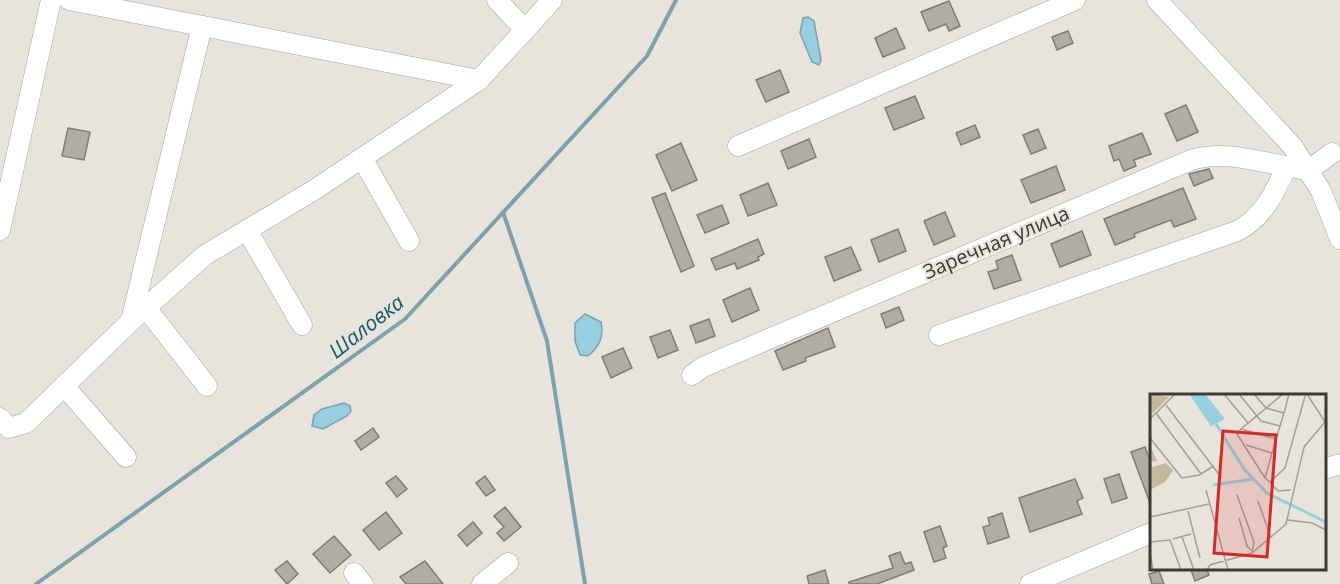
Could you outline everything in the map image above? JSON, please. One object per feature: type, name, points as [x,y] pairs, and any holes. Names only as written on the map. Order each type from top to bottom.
[{"type":"street","points":[[0,230],[51,0]]},
{"type":"street","points":[[69,0],[479,80]]},
{"type":"street","points":[[497,0],[525,30]]},
{"type":"street","points":[[0,418],[9,428],[26,423],[205,255],[362,158],[479,80],[552,0]]},
{"type":"street","points":[[738,146],[1075,0]]},
{"type":"street","points":[[1157,0],[1293,147],[1335,208],[1340,239]]},
{"type":"street","points":[[139,315],[202,26]]},
{"type":"street","points":[[1309,170],[1332,153]]},
{"type":"street","name":"Заречная улица","points":[[692,375],[714,362],[1191,160],[1224,154],[1286,168],[1309,170]]},
{"type":"street","points":[[362,158],[409,241]]},
{"type":"street","points":[[939,335],[1237,231],[1258,216],[1279,185],[1286,168]]},
{"type":"street","points":[[247,230],[302,325]]},
{"type":"street","points":[[139,315],[207,386]]},
{"type":"street","points":[[65,387],[126,457]]},
{"type":"street","points":[[1325,468],[1340,464]]},
{"type":"street","points":[[1030,584],[1150,533]]},
{"type":"street","points":[[482,584],[508,563]]},
{"type":"water","points":[[808,17],[814,21],[821,60],[819,65],[812,62],[800,33],[803,18]]},
{"type":"water","points":[[585,314],[601,322],[602,327],[600,340],[588,356],[580,355],[575,341],[575,323]]},
{"type":"water","points":[[344,403],[350,406],[351,411],[347,416],[323,429],[312,426],[314,415],[322,409]]},
{"type":"building","points":[[949,1],[960,26],[949,31],[946,24],[929,31],[921,12]]},
{"type":"building","points":[[896,28],[905,48],[883,57],[875,38]]},
{"type":"building","points":[[1068,31],[1073,43],[1057,50],[1052,37]]},
{"type":"building","points":[[780,70],[789,92],[766,102],[756,80]]},
{"type":"building","points":[[915,96],[924,118],[894,130],[885,108]]},
{"type":"building","points":[[1186,105],[1198,132],[1177,141],[1165,114]]},
{"type":"building","points":[[975,125],[980,137],[961,145],[956,133]]},
{"type":"building","points":[[68,128],[90,132],[84,160],[62,156]]},
{"type":"building","points":[[1038,129],[1046,148],[1031,154],[1023,135]]},
{"type":"building","points":[[1142,133],[1151,154],[1134,160],[1136,166],[1124,171],[1119,159],[1114,161],[1109,146]]},
{"type":"building","points":[[809,139],[816,157],[788,169],[781,151]]},
{"type":"building","points":[[681,143],[697,180],[672,191],[656,155]]},
{"type":"building","points":[[1056,166],[1065,190],[1031,203],[1021,180]]},
{"type":"building","points":[[1209,169],[1213,178],[1194,186],[1189,174]]},
{"type":"building","points":[[768,183],[777,205],[748,216],[740,195]]},
{"type":"building","points":[[1183,188],[1196,219],[1174,227],[1171,220],[1134,234],[1135,237],[1115,245],[1104,219]]},
{"type":"building","points":[[665,193],[694,266],[681,272],[652,198]]},
{"type":"building","points":[[722,205],[729,223],[705,233],[697,215]]},
{"type":"building","points":[[945,212],[955,236],[934,245],[924,221]]},
{"type":"building","points":[[898,229],[906,251],[879,262],[871,240]]},
{"type":"building","points":[[1082,231],[1091,255],[1060,267],[1051,244]]},
{"type":"building","points":[[758,239],[764,254],[758,257],[759,260],[737,269],[735,263],[716,270],[711,259]]},
{"type":"building","points":[[851,247],[861,270],[834,281],[825,257]]},
{"type":"building","points":[[1012,255],[1021,280],[994,289],[988,272],[998,269],[996,261]]},
{"type":"building","points":[[750,288],[759,310],[732,322],[723,300]]},
{"type":"building","points":[[899,307],[904,320],[886,328],[881,314]]},
{"type":"building","points":[[709,319],[715,336],[696,343],[690,326]]},
{"type":"building","points":[[828,328],[835,347],[805,358],[806,361],[783,370],[775,351]]},
{"type":"building","points":[[670,330],[678,350],[658,358],[650,337]]},
{"type":"building","points":[[623,348],[632,368],[611,378],[602,357]]},
{"type":"building","points":[[373,428],[379,437],[361,450],[355,441]]},
{"type":"building","points":[[1145,447],[1150,460],[1150,503],[1131,452]]},
{"type":"building","points":[[1119,474],[1127,498],[1112,503],[1104,479]]},
{"type":"building","points":[[396,476],[407,489],[397,497],[386,483]]},
{"type":"building","points":[[485,476],[495,490],[486,496],[476,483]]},
{"type":"building","points":[[1075,479],[1083,498],[1077,501],[1082,514],[1030,532],[1019,498]]},
{"type":"building","points":[[505,507],[521,527],[504,541],[497,533],[504,527],[494,516]]},
{"type":"building","points":[[386,512],[402,533],[379,550],[363,530]]},
{"type":"building","points":[[1002,513],[1009,537],[988,544],[983,527],[990,525],[988,518]]},
{"type":"building","points":[[473,522],[482,533],[467,546],[458,535]]},
{"type":"building","points":[[940,526],[947,546],[943,548],[946,558],[934,562],[924,532]]},
{"type":"building","points":[[334,536],[351,555],[330,573],[313,554]]},
{"type":"building","points":[[900,552],[905,564],[911,562],[914,570],[877,584],[849,584],[849,582],[893,568],[889,556]]},
{"type":"building","points":[[287,561],[298,574],[287,584],[275,570]]},
{"type":"building","points":[[425,561],[443,584],[406,584],[400,577]]},
{"type":"building","points":[[1191,569],[1207,569],[1209,575],[1195,581]]},
{"type":"building","points":[[825,570],[829,584],[809,584],[807,576]]},
{"type":"building","points":[[1159,571],[1164,584],[1152,584],[1149,574]]},
{"type":"waterway","name":"Шаловка","points":[[36,584],[405,319],[647,56],[676,0]]},
{"type":"waterway","points":[[503,212],[547,341],[585,584]]}]
